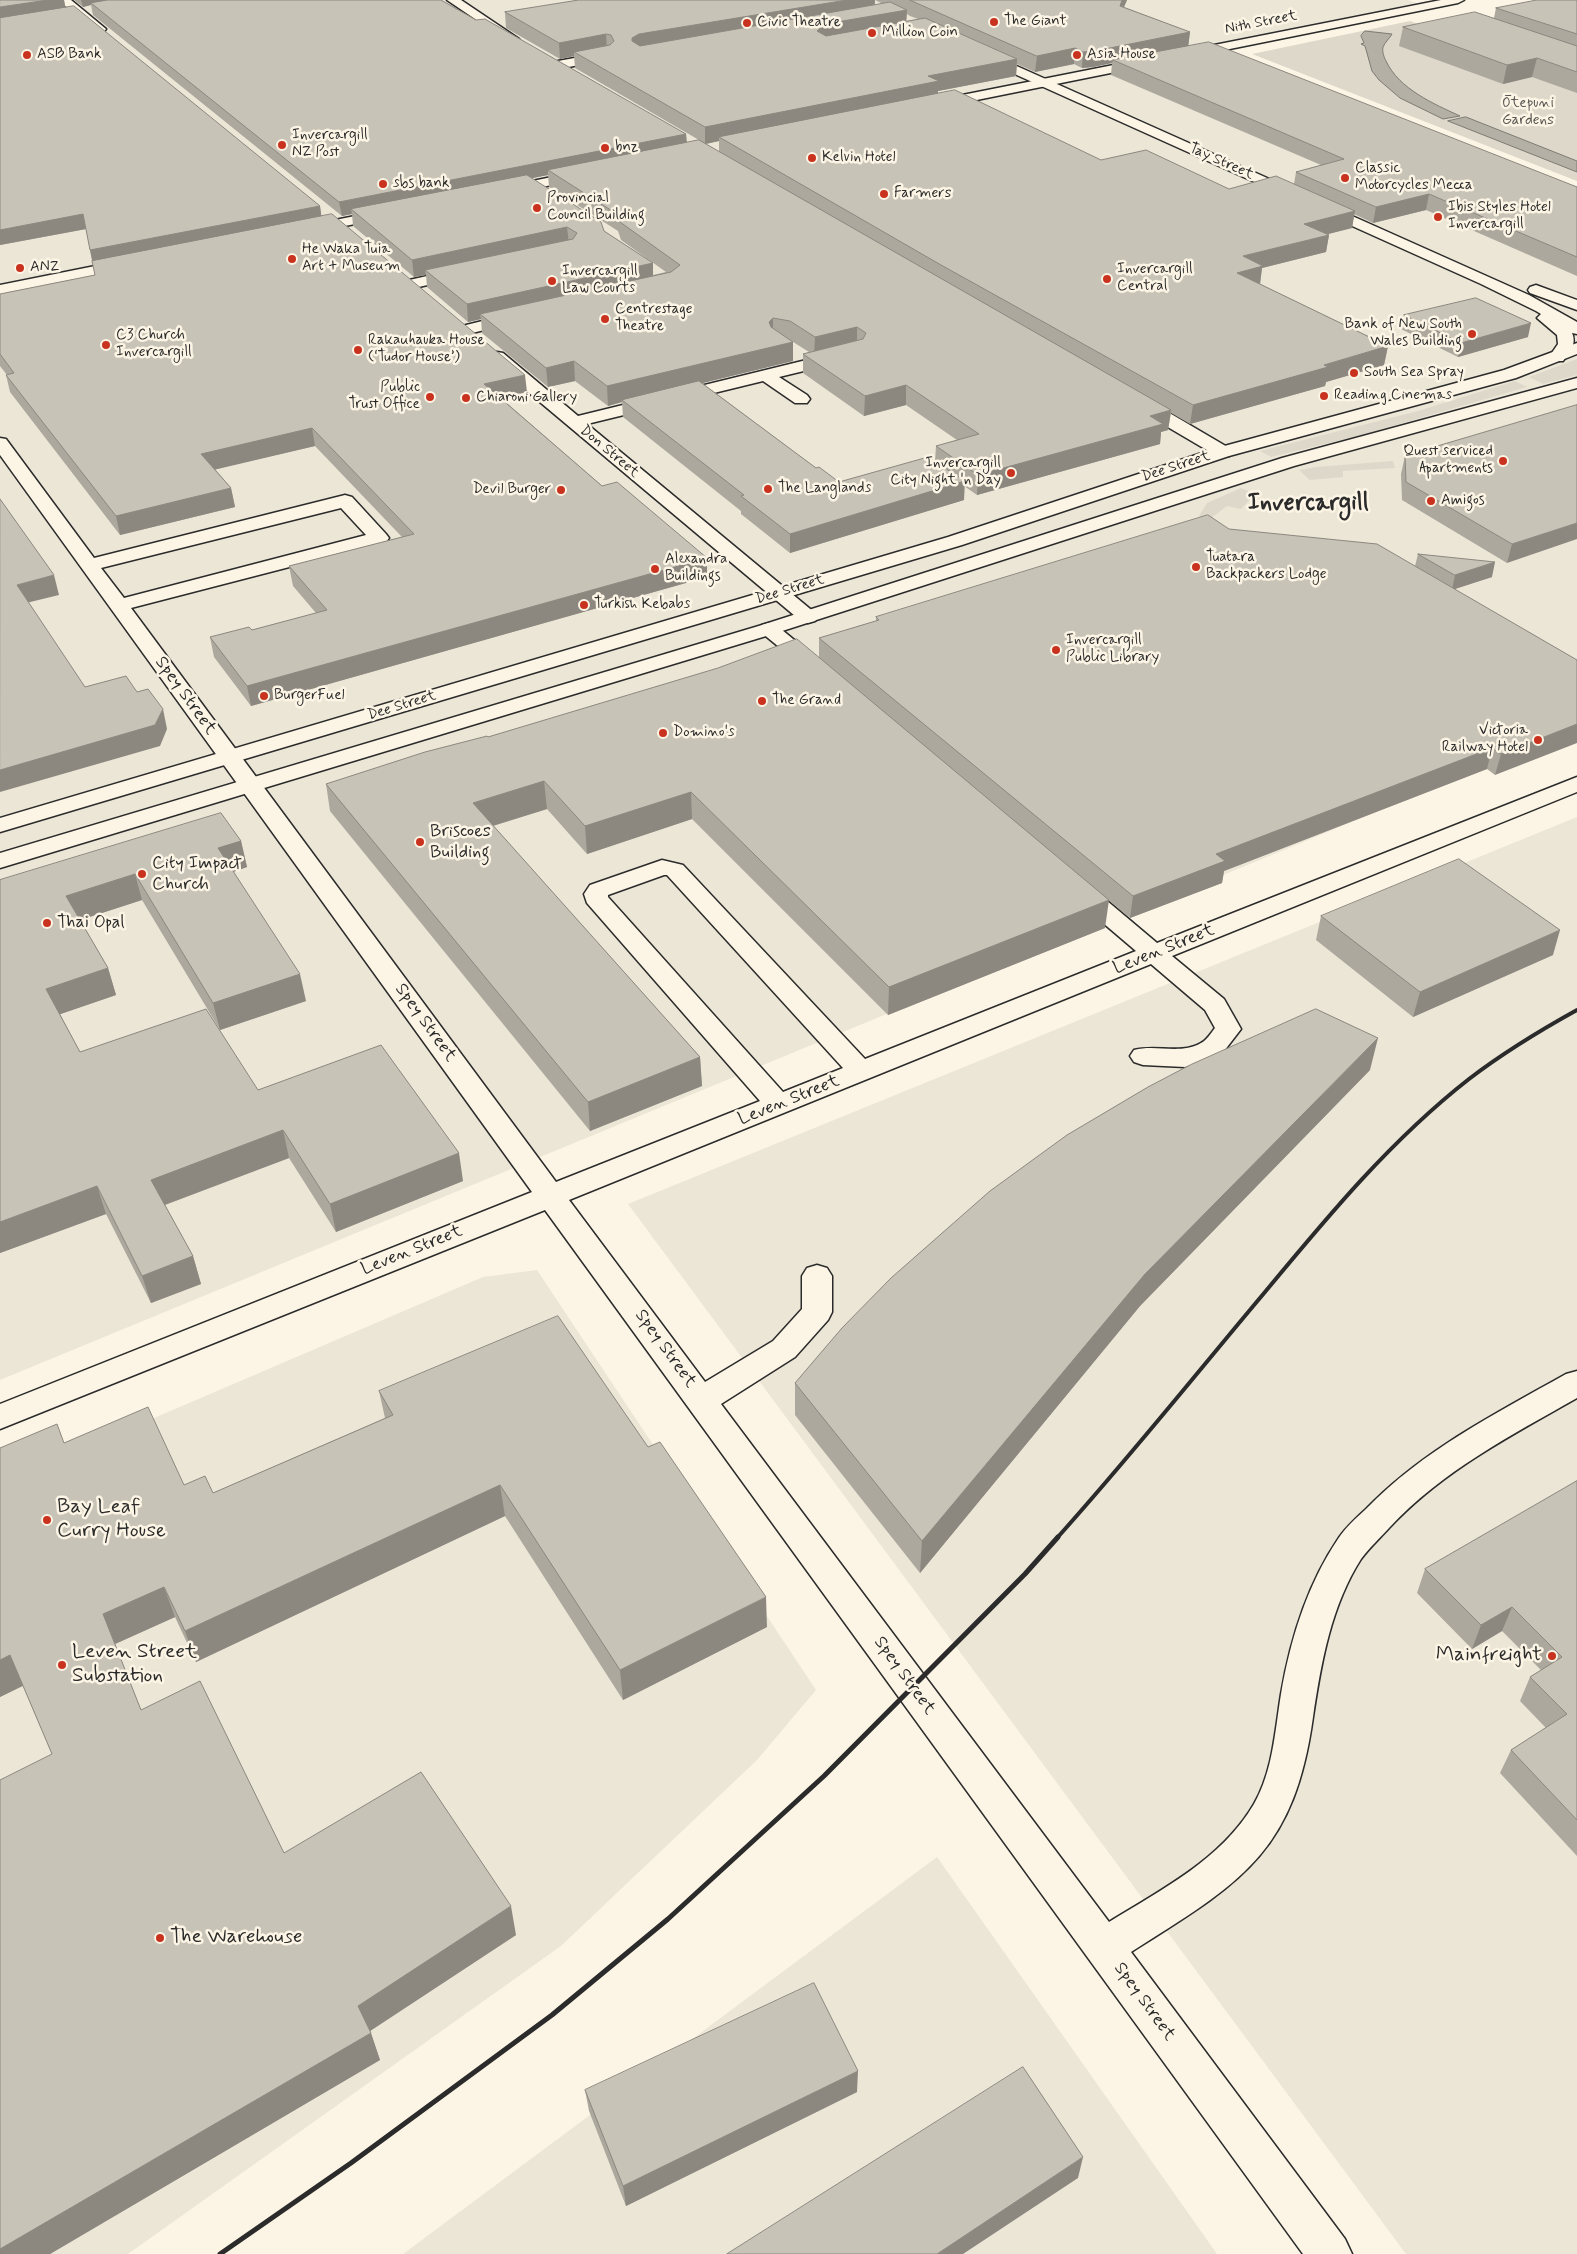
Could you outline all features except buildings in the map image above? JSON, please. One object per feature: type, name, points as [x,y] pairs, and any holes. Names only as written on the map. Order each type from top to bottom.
[{"type":"main road","points":[[64,0],[112,39]]},
{"type":"main road","points":[[453,0],[490,26],[527,47]]},
{"type":"main road","points":[[1398,0],[1446,17]]},
{"type":"main road","name":"Nith Street","points":[[916,108],[1047,76],[1071,77],[1458,0]]},
{"type":"main road","points":[[64,16],[94,10]]},
{"type":"main road","points":[[1218,48],[1244,58]]},
{"type":"main road","name":"Tay Street","points":[[975,51],[1047,76],[1429,257],[1502,287],[1550,312],[1577,329]]},
{"type":"main road","points":[[577,74],[554,63],[607,56]]},
{"type":"main road","points":[[1071,77],[1093,86]]},
{"type":"main road","points":[[487,194],[600,171]]},
{"type":"main road","points":[[533,185],[555,199]]},
{"type":"main road","points":[[290,233],[332,219],[404,210]]},
{"type":"main road","points":[[332,219],[351,235]]},
{"type":"main road","points":[[1451,250],[1518,282],[1577,305]]},
{"type":"main road","points":[[1429,257],[1518,301],[1556,325],[1568,339],[1566,348],[1557,357]]},
{"type":"main road","points":[[0,290],[142,262]]},
{"type":"main road","points":[[410,284],[477,270]]},
{"type":"main road","points":[[395,272],[423,295]]},
{"type":"main road","points":[[1526,280],[1577,299]]},
{"type":"main road","points":[[464,330],[532,314]]},
{"type":"main road","name":"Don Street","points":[[450,318],[808,617]]},
{"type":"main road","name":"Dee Street","points":[[0,825],[964,538],[1223,452],[1421,401],[1510,374],[1577,348]]},
{"type":"main road","points":[[796,353],[812,364]]},
{"type":"main road","points":[[573,422],[856,353]]},
{"type":"main road","points":[[766,375],[801,399]]},
{"type":"main road","name":"Dee Street","points":[[0,861],[808,617],[1288,462],[1577,383]]},
{"type":"main road","points":[[1126,395],[1223,452]]},
{"type":"main road","name":"Spey Street","points":[[0,443],[1330,2254]]},
{"type":"main road","points":[[89,565],[345,501],[379,538],[119,605]]},
{"type":"main road","points":[[769,629],[828,678]]},
{"type":"main road","name":"Leven Street","points":[[0,1417],[1577,784]]},
{"type":"main road","points":[[779,1105],[596,898],[599,890],[662,868],[675,870],[862,1072]]},
{"type":"main road","points":[[1061,874],[1214,1005],[1228,1029],[1212,1049],[1185,1058],[1143,1056]]},
{"type":"main road","points":[[702,1400],[784,1349],[818,1312],[817,1276]]},
{"type":"main road","points":[[1104,1947],[1201,1885],[1231,1862],[1259,1828],[1274,1804],[1287,1769],[1302,1672],[1320,1607],[1350,1549],[1389,1504],[1437,1464],[1577,1383]]},
{"type":"shaded area","points":[[0,0],[1408,0],[1428,7],[1217,49],[1577,200],[1577,729],[0,1380]]},
{"type":"shaded area","points":[[1365,31],[1392,34],[1384,45],[1383,53],[1399,80],[1418,94],[1460,116],[1443,119],[1400,98],[1379,80],[1372,71],[1365,46],[1361,44],[1364,43],[1361,36]]},
{"type":"shaded area","points":[[1466,117],[1577,161],[1577,172],[1448,121]]},
{"type":"shaded area","points":[[1577,817],[1577,2254],[1406,2254],[628,1204]]},
{"type":"shaded area","points":[[537,1270],[816,1690],[757,1760],[561,1946],[128,2254],[0,2254],[0,1484],[483,1277]]},
{"type":"shaded area","points":[[937,1857],[1217,2254],[403,2254]]},
{"type":"green space","name":"Ōtepuni Gardens","points":[[1410,21],[1577,81],[1577,181],[1252,54]]},
{"type":"green space","points":[[1577,359],[1577,375],[1543,384],[1529,377]]},
{"type":"green space","points":[[1515,381],[1527,387],[1358,436],[1271,457],[1260,451],[1418,411]]},
{"type":"green space","points":[[1393,461],[1395,468],[1343,471],[1343,477],[1310,480],[1299,470],[1316,467]]},
{"type":"green space","points":[[1241,488],[1255,494],[1241,509],[1227,506],[1207,521],[1199,516],[1207,503]]},
{"type":"railway","points":[[1057,1538],[1136,1447],[1312,1235],[1387,1153],[1413,1127],[1469,1079],[1495,1060],[1577,1010]]},
{"type":"railway","points":[[220,2254],[351,2163],[552,2015],[668,1919],[824,1776],[1025,1574],[1058,1537]]},
{"type":"place","name":"The Giant","points":[[994,22]]},
{"type":"place","name":"Civic Theatre","points":[[747,23]]},
{"type":"place","name":"Million Coin","points":[[872,33]]},
{"type":"place","name":"ASB Bank","points":[[27,55]]},
{"type":"place","name":"Asia House","points":[[1077,55]]},
{"type":"place","name":"Invercargill NZ Post","points":[[282,145]]},
{"type":"place","name":"bnz","points":[[605,148]]},
{"type":"place","name":"Kelvin Hotel","points":[[812,158]]},
{"type":"place","name":"Classic Motorcycles Mecca","points":[[1345,178]]},
{"type":"place","name":"sbs bank","points":[[383,184]]},
{"type":"place","name":"Farmers","points":[[884,194]]},
{"type":"place","name":"Provincial Council Building","points":[[537,208]]},
{"type":"place","name":"Ibis Styles Hotel Invercargill","points":[[1438,217]]},
{"type":"place","name":"He Waka Tuia Art + Museum","points":[[292,259]]},
{"type":"place","name":"ANZ","points":[[20,268]]},
{"type":"place","name":"Invercargill Central","points":[[1107,279]]},
{"type":"place","name":"Invercargill Law Courts","points":[[552,281]]},
{"type":"place","name":"Centrestage Theatre","points":[[605,319]]},
{"type":"place","name":"Bank of New South Wales Building","points":[[1472,334]]},
{"type":"place","name":"C3 Church Invercargill","points":[[106,345]]},
{"type":"place","name":"Rakauhauka House (‘Tudor House’)","points":[[358,350]]},
{"type":"place","name":"South Sea Spray","points":[[1354,373]]},
{"type":"place","name":"Reading Cinemas","points":[[1324,396]]},
{"type":"place","name":"Public Trust Office","points":[[430,397]]},
{"type":"place","name":"Chiaroni Gallery","points":[[466,398]]},
{"type":"place","name":"Quest serviced Apartments","points":[[1503,461]]},
{"type":"place","name":"Invercargill City Night 'n Day","points":[[1011,473]]},
{"type":"place","name":"The Langlands","points":[[768,489]]},
{"type":"place","name":"Devil Burger","points":[[561,490]]},
{"type":"place","name":"Amigos","points":[[1431,501]]},
{"type":"place","name":"Tuatara Backpackers Lodge","points":[[1196,567]]},
{"type":"place","name":"Alexandra Buildings","points":[[655,569]]},
{"type":"place","name":"Turkish Kebabs","points":[[584,605]]},
{"type":"place","name":"Invercargill Public Library","points":[[1056,650]]},
{"type":"place","name":"BurgerFuel","points":[[264,696]]},
{"type":"place","name":"The Grand","points":[[762,701]]},
{"type":"place","name":"Domino's","points":[[663,733]]},
{"type":"place","name":"Victoria Railway Hotel","points":[[1538,740]]},
{"type":"place","name":"Briscoes Building","points":[[420,842]]},
{"type":"place","name":"City Impact Church","points":[[142,874]]},
{"type":"place","name":"Thai Opal","points":[[47,923]]},
{"type":"place","name":"Bay Leaf Curry House","points":[[47,1520]]},
{"type":"place","name":"Mainfreight","points":[[1552,1656]]},
{"type":"place","name":"Leven Street Substation","points":[[62,1665]]},
{"type":"place","name":"The Warehouse","points":[[160,1938]]},
{"type":"district","name":"Invercargill","points":[[1308,504]]}]
